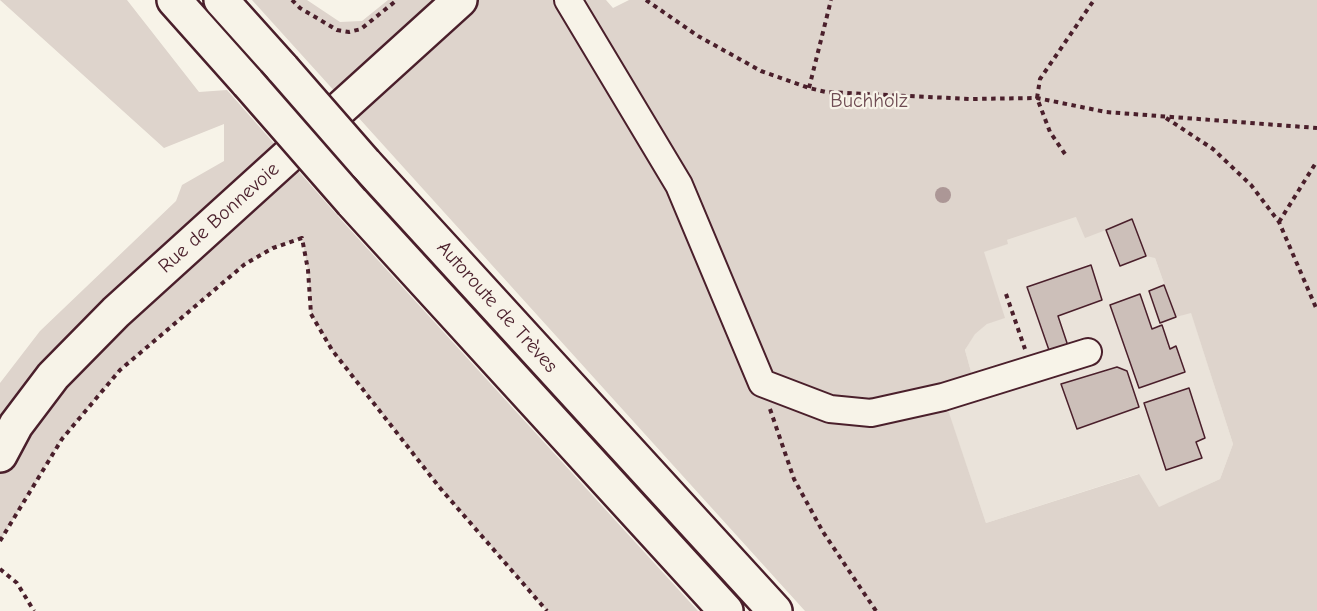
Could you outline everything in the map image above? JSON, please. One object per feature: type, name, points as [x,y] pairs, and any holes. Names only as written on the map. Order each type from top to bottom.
[{"type":"main road","name":"Autoroute de Trèves","points":[[174,0],[352,202],[726,611]]},
{"type":"main road","name":"Autoroute de Trèves","points":[[221,0],[365,163],[775,611]]},
{"type":"main road","name":"Rue de Bonnevoie","points":[[0,455],[16,425],[53,376],[116,312],[460,0]]},
{"type":"lane","points":[[568,0],[679,185],[762,383],[830,409],[871,413],[943,397],[1088,352]]},
{"type":"path","points":[[292,0],[300,8],[337,30],[349,32],[360,29],[397,0]]},
{"type":"path","points":[[646,0],[698,36],[761,71],[826,92],[970,99],[1037,98],[1106,112],[1317,128]]},
{"type":"path","points":[[809,88],[831,0]]},
{"type":"path","points":[[1065,154],[1050,132],[1037,98],[1040,79],[1094,0]]},
{"type":"path","points":[[1165,118],[1213,149],[1251,184],[1279,222],[1317,310]]},
{"type":"path","points":[[1279,222],[1317,161]]},
{"type":"path","points":[[0,541],[62,439],[120,370],[245,264],[273,248],[302,238],[308,270],[311,314],[332,350],[440,488],[547,611]]},
{"type":"path","points":[[1006,294],[1032,369]]},
{"type":"path","points":[[762,383],[794,479],[823,532],[876,611]]},
{"type":"path","points":[[0,569],[16,583],[34,611]]},
{"type":"shaded area","points":[[1076,217],[1132,219],[1155,258],[1176,317],[1191,312],[1233,444],[1220,479],[1158,508],[1138,474],[986,523],[943,397],[975,387],[965,350],[975,333],[988,323],[1004,318],[983,252],[1007,244],[1007,240]]},
{"type":"green space","points":[[0,0],[127,0],[199,92],[227,90],[345,224],[698,611],[547,611],[440,488],[332,350],[311,314],[308,270],[302,238],[273,248],[245,264],[120,370],[62,439],[0,541],[0,383],[40,331],[176,201],[182,185],[224,161],[224,124],[164,148]]},
{"type":"green space","name":"Buchholz","points":[[252,0],[307,0],[340,22],[362,21],[388,0],[606,0],[613,8],[629,0],[1317,0],[1317,611],[805,611]],"holes":[[[1076,217],[1085,238],[1132,220],[1146,256],[1155,258],[1176,317],[1191,313],[1233,444],[1220,479],[1159,507],[1139,474],[986,523],[944,398],[973,379],[965,350],[975,334],[987,324],[1005,318],[984,252],[1008,244],[1007,240]]]},
{"type":"building","points":[[1132,219],[1146,256],[1120,266],[1106,230]]},
{"type":"building","points":[[1091,265],[1102,300],[1058,316],[1068,346],[1050,353],[1027,287]]},
{"type":"building","points":[[1164,285],[1176,317],[1160,323],[1149,291]]},
{"type":"building","points":[[1140,294],[1152,329],[1162,325],[1170,349],[1176,346],[1185,372],[1139,388],[1110,305]]},
{"type":"building","points":[[1117,367],[1127,371],[1139,407],[1077,429],[1061,384]]},
{"type":"building","points":[[1189,388],[1205,438],[1196,442],[1202,458],[1166,470],[1144,403]]}]
